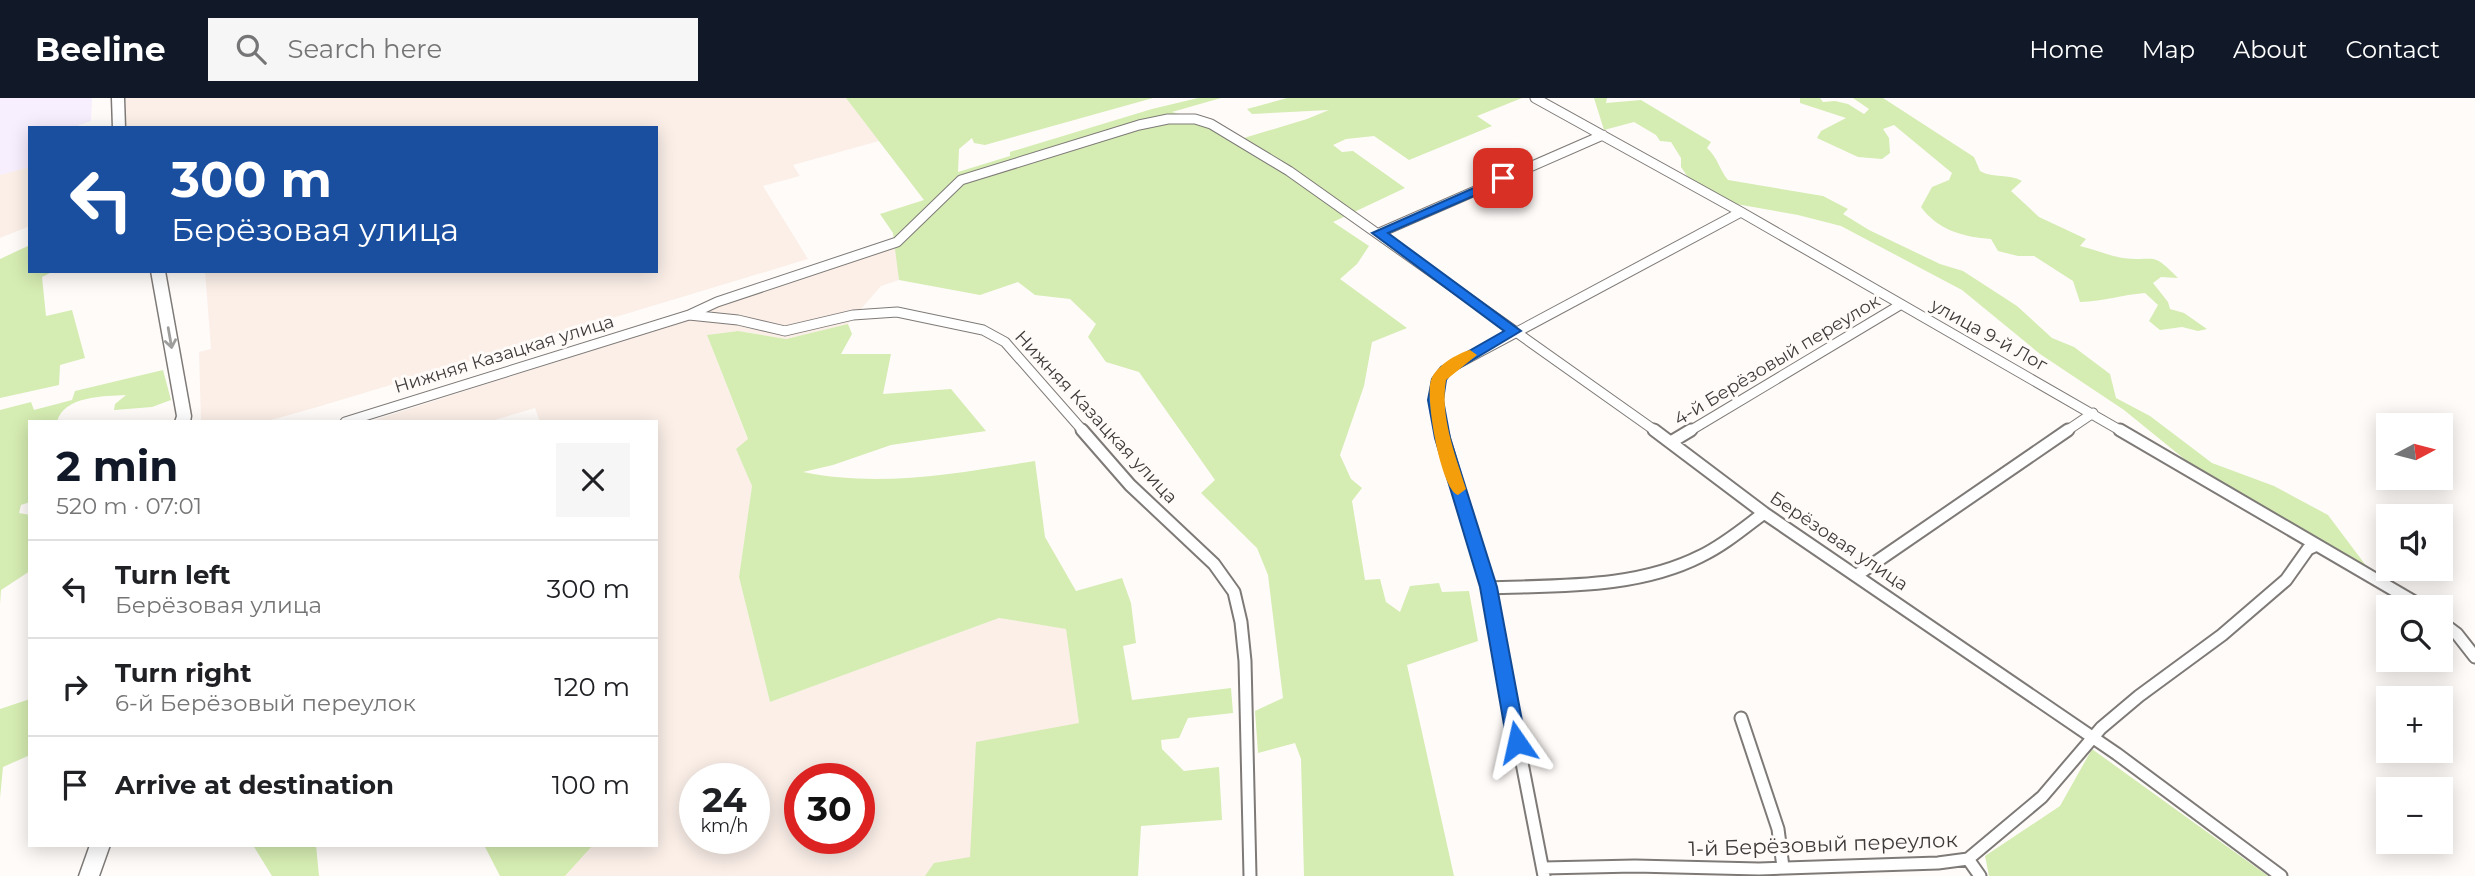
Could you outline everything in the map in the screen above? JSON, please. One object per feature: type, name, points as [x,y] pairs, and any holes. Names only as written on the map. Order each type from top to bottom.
[{"type":"street","points":[[118,98],[119,126]]},
{"type":"street","name":"улица 9-й Лог","points":[[1535,98],[1741,212],[2406,595]]},
{"type":"street","name":"Берёзовая улица","points":[[689,315],[730,297],[897,242],[918,228],[944,194],[961,180],[1076,143],[1168,119],[1195,119],[1210,124],[1289,171],[1379,233],[1671,442],[1764,513],[2093,737],[2281,876]]},
{"type":"street","points":[[1379,233],[1603,135]]},
{"type":"street","points":[[1543,872],[1488,587],[1443,438],[1435,400],[1439,379],[1446,370],[1514,331],[1630,273],[1741,212]]},
{"type":"street","points":[[158,273],[183,420]]},
{"type":"street","name":"4-й Берёзовый переулок","points":[[1671,442],[1900,305]]},
{"type":"street","name":"Нижняя Казацкая улица","points":[[351,420],[689,315],[738,320],[785,331],[853,315],[898,312],[984,330],[1005,342],[1130,485],[1214,564],[1234,593],[1241,622],[1245,661],[1250,876]]},
{"type":"street","points":[[1857,575],[2093,413]]},
{"type":"street","points":[[1488,587],[1623,580],[1665,570],[1700,556],[1764,513]]},
{"type":"street","name":"1-й Берёзовый переулок","points":[[1543,872],[1938,863],[1968,859],[2042,797],[2093,737],[2138,696],[2222,635],[2286,580],[2308,550],[2317,545]]},
{"type":"street","points":[[2453,631],[2475,657]]},
{"type":"street","points":[[1741,718],[1778,830],[1783,867]]},
{"type":"street","points":[[89,876],[99,847]]},
{"type":"street","points":[[1968,859],[1980,876]]},
{"type":"shaded area","points":[[0,98],[92,98],[91,121],[79,126],[28,126],[28,168],[0,175]]},
{"type":"shaded area","points":[[126,98],[846,98],[879,141],[793,165],[800,176],[763,186],[808,259],[271,420],[201,420],[199,352],[211,349],[205,273],[658,273],[658,126],[126,126]]},
{"type":"shaded area","points":[[28,168],[28,227],[0,238],[0,175]]},
{"type":"shaded area","points":[[896,246],[899,280],[881,286],[848,324],[786,339],[738,331],[707,335],[748,440],[736,449],[752,486],[739,577],[770,702],[999,618],[1066,629],[1079,723],[969,876],[565,876],[591,847],[658,847],[658,420],[539,420],[535,408],[495,420],[374,420],[693,318],[716,306]]},
{"type":"green space","points":[[846,98],[1153,98],[985,145],[974,143],[972,138],[959,149],[958,172],[1010,156],[1010,152],[1152,109],[1198,98],[1221,98],[1172,112],[1216,124],[1244,138],[1329,110],[1252,114],[1247,109],[1287,98],[1522,98],[1477,116],[1492,126],[1409,160],[1374,136],[1346,139],[1333,145],[1342,152],[1353,151],[1405,188],[1333,222],[1369,246],[1357,264],[1340,279],[1407,328],[1372,342],[1364,386],[1340,455],[1351,479],[1362,488],[1352,501],[1365,580],[1380,579],[1386,602],[1400,612],[1410,586],[1439,583],[1442,592],[1469,591],[1478,641],[1407,665],[1454,876],[1304,876],[1301,759],[1295,743],[1258,753],[1255,711],[1283,698],[1268,575],[1257,548],[1201,493],[1215,480],[1139,372],[1106,362],[1088,337],[1096,324],[1070,299],[1035,295],[1018,282],[980,295],[899,280],[893,233],[880,214],[924,200]]},
{"type":"green space","points":[[1594,98],[1607,98],[1606,103],[1641,100],[1711,142],[1707,148],[1728,180],[1823,196],[1848,209],[1843,214],[1869,230],[1940,264],[1963,271],[2017,306],[2052,338],[2074,347],[2110,374],[2116,398],[2150,416],[2212,463],[2274,486],[2328,515],[2370,571],[2204,475],[2124,410],[2040,354],[1962,290],[1841,226],[1736,204],[1694,186],[1681,167],[1681,158],[1671,142],[1660,141],[1656,135],[1634,122],[1604,130]]},
{"type":"green space","points":[[1800,98],[1820,98],[1823,102],[1848,104],[1864,114],[1869,109],[1853,98],[1883,98],[1974,157],[1980,171],[2022,181],[2011,191],[2039,217],[2086,239],[2080,246],[2118,257],[2153,259],[2163,264],[2178,278],[2161,277],[2153,283],[2168,302],[2170,309],[2184,313],[2207,329],[2198,331],[2182,327],[2160,330],[2149,321],[2158,305],[2145,293],[2080,302],[2073,281],[2034,256],[2018,256],[1998,251],[1991,239],[1961,234],[1943,227],[1921,207],[1932,187],[1949,180],[1952,173],[1894,125],[1883,129],[1889,138],[1890,153],[1882,159],[1858,157],[1817,138],[1821,131],[1846,118],[1800,103]]},
{"type":"green space","points":[[28,246],[28,273],[50,273],[42,277],[46,316],[72,310],[85,358],[60,365],[59,385],[0,398],[0,259]]},
{"type":"green space","points":[[848,324],[852,334],[841,354],[891,354],[883,394],[951,389],[986,431],[891,445],[833,465],[803,472],[832,477],[890,479],[948,474],[1035,461],[1045,537],[1076,591],[1122,578],[1131,603],[1136,643],[1123,646],[1132,700],[1231,688],[1233,713],[1188,718],[1179,738],[1161,740],[1162,749],[1184,771],[1219,767],[1222,820],[1141,826],[1138,876],[925,876],[934,863],[970,857],[976,742],[1079,723],[1066,629],[999,618],[770,702],[739,577],[752,486],[736,449],[748,439],[707,335],[738,331],[786,339]]},
{"type":"green space","points":[[163,370],[171,400],[152,407],[114,410],[115,404],[126,395],[96,397],[67,407],[58,420],[28,420],[28,503],[21,505],[19,513],[28,515],[28,572],[1,590],[0,605],[0,410],[31,402],[34,410],[72,400],[75,391]]},
{"type":"green space","points":[[28,700],[28,756],[3,767],[0,798],[0,709]]},
{"type":"green space","points":[[2092,749],[2268,876],[1989,876],[1985,856],[2060,806]]},
{"type":"green space","points":[[254,847],[316,847],[319,876],[272,876]]},
{"type":"green space","points":[[485,847],[591,847],[565,876],[500,876]]},
{"type":"slow traffic","points":[[1458,489],[1435,400],[1439,379],[1446,370],[1470,355]]},
{"type":"route","points":[[1503,178],[1379,233],[1514,331],[1446,370],[1439,379],[1435,400],[1443,438],[1488,587],[1517,742]]}]
